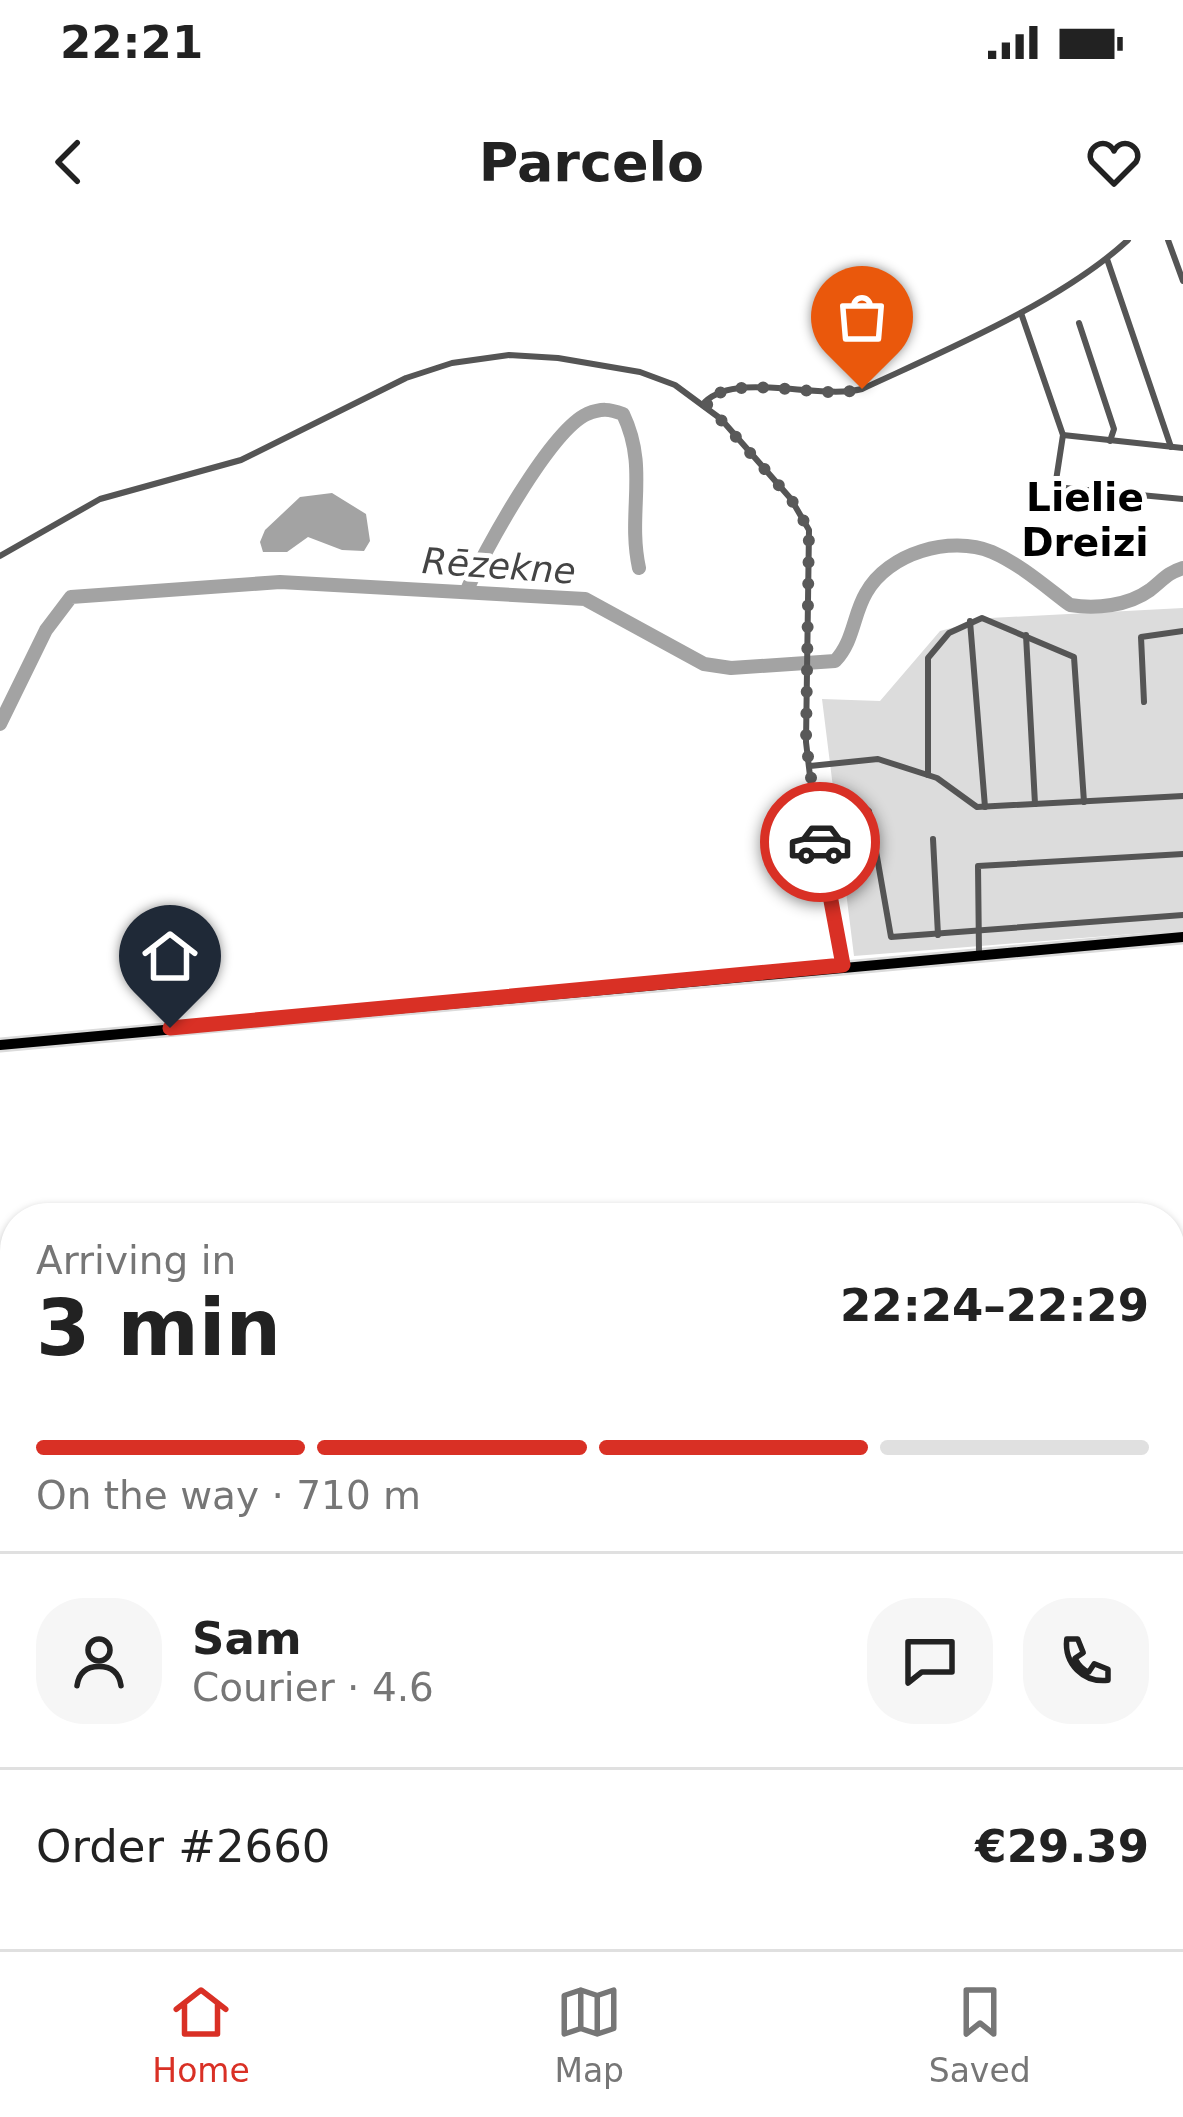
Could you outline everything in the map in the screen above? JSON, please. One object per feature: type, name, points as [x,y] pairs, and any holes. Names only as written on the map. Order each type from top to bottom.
[{"type":"main road","points":[[0,1045],[1183,937]]},
{"type":"street","points":[[705,402],[729,388],[843,394],[862,389],[1022,313],[1107,260],[1128,240]]},
{"type":"street","points":[[1168,240],[1183,281]]},
{"type":"street","points":[[1107,260],[1172,447]]},
{"type":"street","points":[[1022,313],[1063,435],[1055,487],[1183,499]]},
{"type":"street","points":[[1079,323],[1114,429],[1109,441]]},
{"type":"street","points":[[0,556],[100,500],[224,466],[406,378],[452,362],[508,355],[558,358],[640,372],[705,402],[769,472],[812,538],[809,766],[843,965]]},
{"type":"street","points":[[1063,435],[1183,448]]},
{"type":"street","points":[[928,776],[928,658],[937,642],[982,618],[1070,654],[1076,662],[1084,802]]},
{"type":"street","points":[[970,621],[985,807]]},
{"type":"street","points":[[1144,703],[1141,637],[1183,631]]},
{"type":"street","points":[[1025,635],[1035,804]]},
{"type":"street","points":[[809,766],[878,759],[928,776],[968,802],[985,807],[1183,796]]},
{"type":"street","points":[[814,810],[853,803],[866,807],[889,934],[938,935],[1183,915]]},
{"type":"street","points":[[932,839],[938,935]]},
{"type":"street","points":[[979,953],[978,866],[1183,854]]},
{"type":"shaded area","points":[[332,493],[366,514],[370,541],[364,551],[342,550],[308,537],[287,552],[263,552],[260,542],[265,530],[300,497]]},
{"type":"shaded area","points":[[1183,608],[1183,930],[854,956],[822,699],[880,701],[940,631],[990,618]]},
{"type":"waterway","points":[[467,590],[537,467],[572,425],[601,410],[623,414],[631,434],[639,568]]},
{"type":"waterway","name":"Rēzekne","points":[[0,724],[46,630],[71,597],[280,582],[585,599],[704,664],[731,668],[835,661],[876,579],[904,558],[939,547],[992,552],[1070,605],[1080,606],[1132,600],[1183,568]]},
{"type":"way so far","points":[[820,842],[806,742],[812,538],[791,499],[705,402],[729,388],[843,394],[862,389]]},
{"type":"district","name":"Lielie Dreizi","points":[[1085,520]]},
{"type":"route","points":[[170,1028],[843,965],[820,842]]}]
